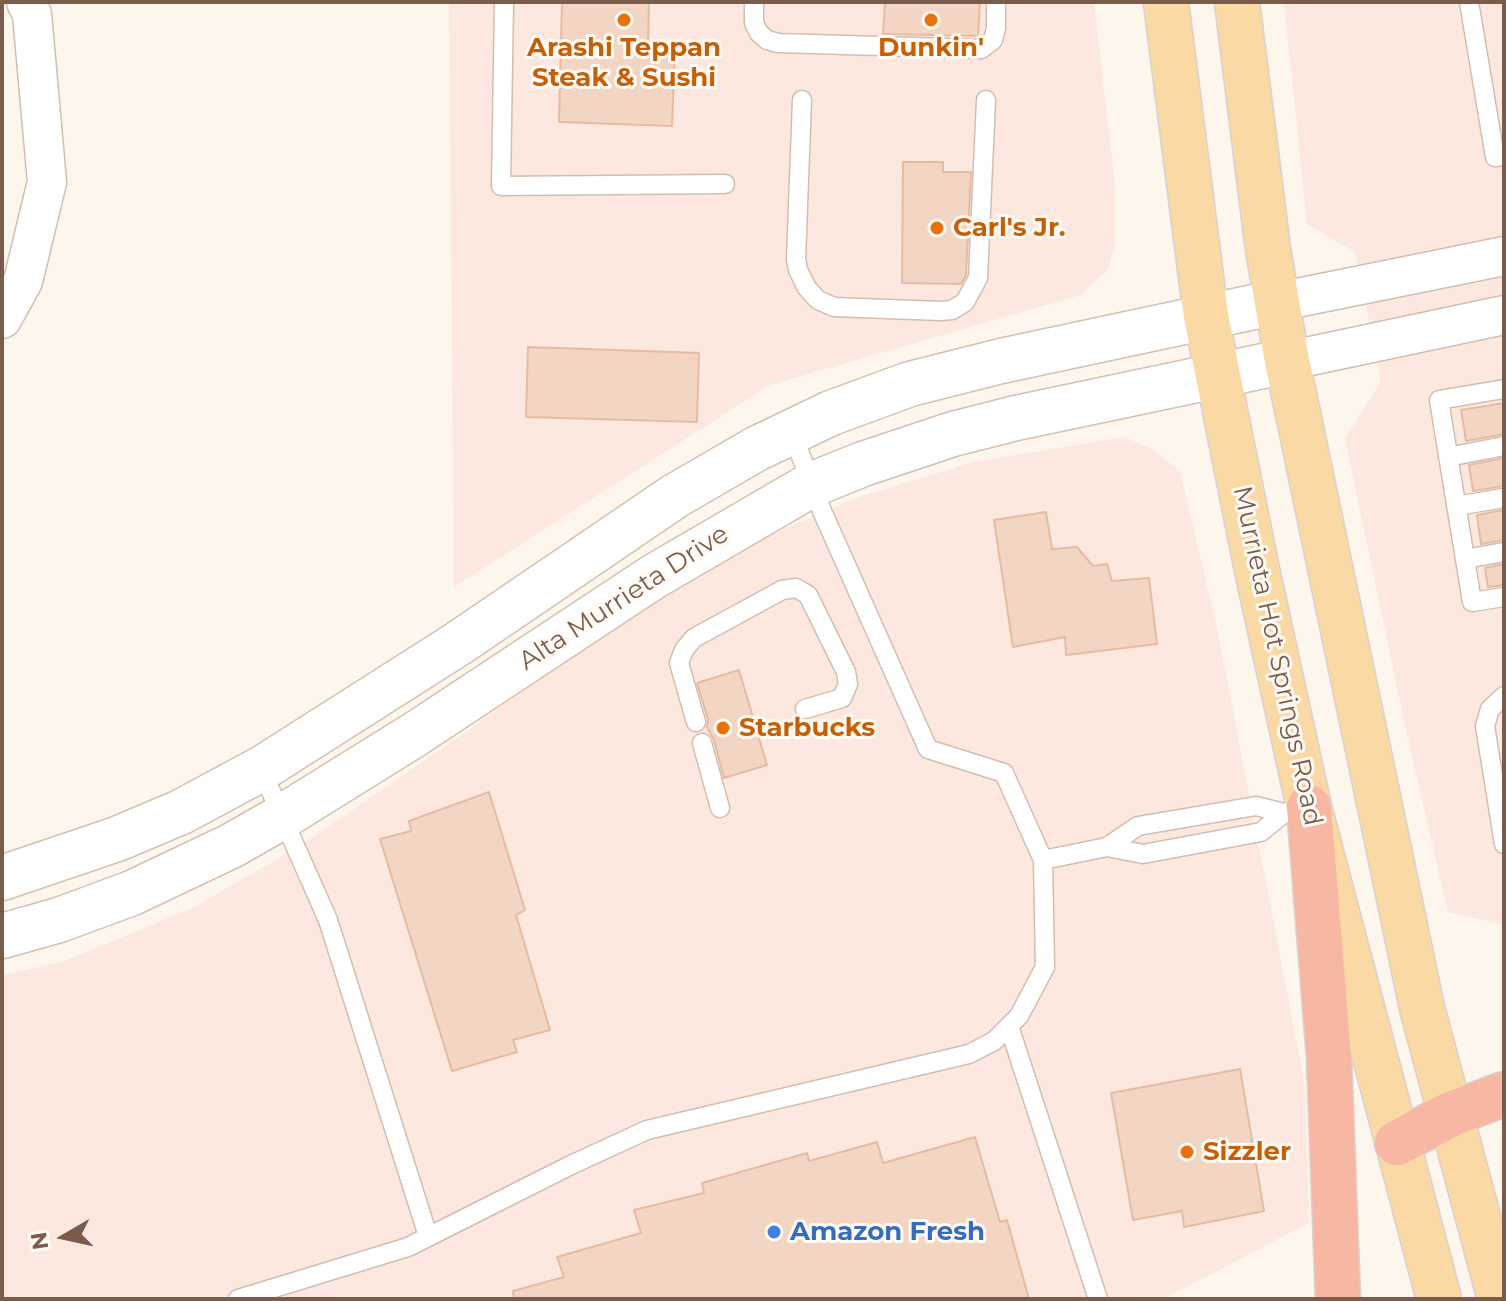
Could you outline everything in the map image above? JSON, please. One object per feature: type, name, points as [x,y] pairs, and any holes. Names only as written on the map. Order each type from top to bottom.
[{"type":"highway","points":[[1296,810],[1329,1057],[1338,1299]]},
{"type":"highway","points":[[1397,1143],[1451,1114],[1504,1094]]},
{"type":"main road","name":"Murrieta Hot Springs Road","points":[[1166,2],[1206,316],[1296,810],[1397,1143],[1439,1299]]},
{"type":"main road","points":[[1237,2],[1268,249],[1287,361],[1422,1008],[1500,1299]]},
{"type":"street","points":[[2,319],[23,281],[47,182],[32,14],[26,2]]},
{"type":"street","points":[[1277,302],[1504,256]]},
{"type":"street","name":"Alta Murrieta Drive","points":[[2,878],[69,857],[156,823],[208,799],[261,769],[459,643],[675,496],[791,431],[855,403],[910,384],[1277,302]]},
{"type":"street","points":[[1287,361],[1504,315]]},
{"type":"street","name":"Alta Murrieta Drive","points":[[2,936],[59,920],[132,893],[219,852],[282,817],[414,735],[653,577],[811,485],[953,434],[1287,361]]},
{"type":"lane","points":[[504,2],[501,186],[725,184]]},
{"type":"lane","points":[[754,2],[754,23],[759,33],[767,40],[778,43],[981,49],[993,40],[996,2]]},
{"type":"lane","points":[[1469,2],[1495,157],[1504,156]]},
{"type":"lane","points":[[802,100],[796,259],[807,288],[818,300],[834,307],[941,311],[952,310],[965,302],[978,278],[986,100]]},
{"type":"lane","points":[[1504,389],[1439,400],[1472,602],[1504,597]]},
{"type":"lane","points":[[238,1299],[408,1247],[647,1130],[969,1054],[994,1041],[1019,1016],[1045,967],[1043,860],[1004,773],[928,749],[811,485],[791,431]]},
{"type":"lane","points":[[1448,457],[1504,446]]},
{"type":"lane","points":[[1456,506],[1504,498]]},
{"type":"lane","points":[[1465,559],[1504,552]]},
{"type":"lane","points":[[696,722],[679,663],[684,650],[694,638],[782,590],[796,588],[808,595],[846,672],[848,684],[842,698],[805,709]]},
{"type":"lane","points":[[1504,696],[1490,709],[1485,726],[1504,844]]},
{"type":"lane","points":[[702,743],[720,808]]},
{"type":"lane","points":[[261,769],[328,920],[428,1236]]},
{"type":"lane","points":[[1107,847],[1138,826],[1256,806],[1296,810]]},
{"type":"lane","points":[[1043,860],[1107,847],[1143,854],[1246,835],[1261,832],[1296,810]]},
{"type":"lane","points":[[1009,1026],[1098,1299]]},
{"type":"shaded area","points":[[449,2],[1094,2],[1115,185],[1115,244],[1108,269],[1081,295],[770,385],[454,587]]},
{"type":"shaded area","points":[[1284,2],[1504,2],[1504,925],[1448,912],[1345,439],[1381,381],[1355,252],[1307,224]]},
{"type":"shaded area","points":[[1125,437],[1150,448],[1180,471],[1217,628],[1305,1086],[1309,1223],[1163,1299],[2,1299],[2,975],[62,962],[190,909],[297,848],[574,653],[731,553],[850,500],[973,462]]},
{"type":"building","points":[[562,2],[649,2],[648,46],[675,46],[672,126],[559,122]]},
{"type":"building","name":"Dunkin'","points":[[885,2],[980,2],[978,36],[883,34]]},
{"type":"building","name":"Carl's Jr.","points":[[903,162],[943,162],[943,172],[971,172],[966,275],[961,284],[902,283]]},
{"type":"building","points":[[528,347],[699,353],[697,422],[526,417]]},
{"type":"building","points":[[1504,403],[1504,434],[1466,441],[1461,410]]},
{"type":"building","points":[[1504,458],[1504,486],[1473,491],[1469,465]]},
{"type":"building","points":[[1504,510],[1504,540],[1481,544],[1477,515]]},
{"type":"building","points":[[1046,512],[1052,549],[1077,547],[1093,566],[1107,564],[1112,581],[1149,578],[1157,644],[1066,655],[1065,637],[1013,647],[994,520]]},
{"type":"building","points":[[1504,564],[1504,585],[1488,587],[1485,568]]},
{"type":"building","points":[[739,670],[767,765],[724,778],[714,740],[707,727],[708,719],[697,683]]},
{"type":"building","points":[[489,792],[525,910],[516,915],[550,1030],[513,1040],[517,1052],[452,1071],[380,839],[411,831],[409,821]]},
{"type":"building","name":"Sizzler","points":[[1240,1069],[1264,1211],[1184,1227],[1182,1211],[1133,1220],[1111,1093]]},
{"type":"building","points":[[975,1137],[1000,1222],[1007,1220],[1029,1299],[514,1299],[513,1291],[564,1277],[557,1257],[641,1233],[634,1210],[704,1193],[702,1183],[807,1153],[809,1161],[877,1142],[883,1163]]},
{"type":"place","name":"Arashi Teppan Steak & Sushi","points":[[624,20]]},
{"type":"place","name":"Dunkin'","points":[[931,20]]},
{"type":"place","name":"Carl's Jr.","points":[[937,228]]},
{"type":"place","name":"Starbucks","points":[[723,728]]},
{"type":"place","name":"Sizzler","points":[[1187,1152]]},
{"type":"place","name":"Amazon Fresh","points":[[774,1232]]}]
